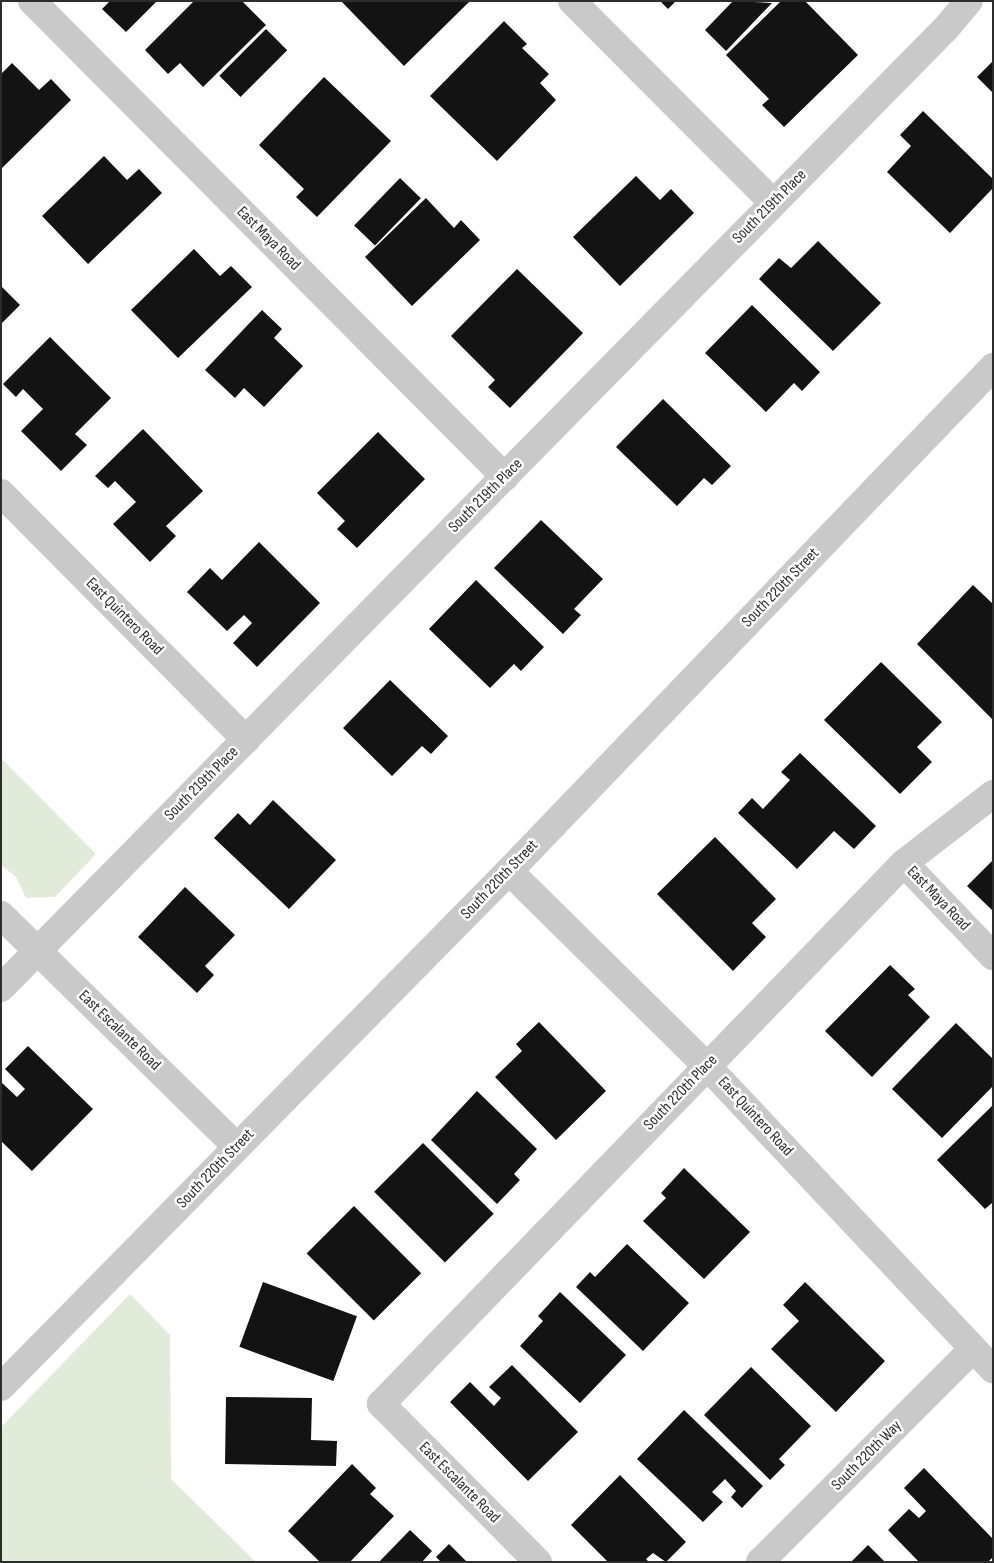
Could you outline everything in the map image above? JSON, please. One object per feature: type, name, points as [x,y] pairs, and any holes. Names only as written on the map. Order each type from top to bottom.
[{"type":"street","name":"East Maya Road","points":[[32,1],[505,477]]},
{"type":"street","points":[[572,1],[773,203]]},
{"type":"street","name":"South 219th Place","points":[[1,988],[505,477],[968,1]]},
{"type":"street","name":"South 220th Street","points":[[1,1388],[509,871],[993,367]]},
{"type":"street","name":"East Quintero Road","points":[[1,494],[246,740]]},
{"type":"street","name":"South 220th Place","points":[[380,1404],[904,863],[993,794]]},
{"type":"street","name":"East Maya Road","points":[[904,863],[993,956]]},
{"type":"street","name":"East Quintero Road","points":[[509,871],[707,1066],[993,1370]]},
{"type":"street","name":"East Escalante Road","points":[[1,915],[237,1147]]},
{"type":"street","name":"South 220th Way","points":[[760,1562],[973,1349]]},
{"type":"street","name":"East Escalante Road","points":[[380,1404],[538,1562]]},
{"type":"green space","points":[[1,758],[96,854],[55,897],[26,898],[16,877],[1,865]]},
{"type":"green space","points":[[130,1294],[170,1335],[171,1479],[256,1562],[1,1562],[1,1427]]},
{"type":"building","points":[[110,1],[157,1],[126,32],[102,9]]},
{"type":"building","points":[[194,1],[242,1],[266,25],[203,87],[180,63],[168,74],[145,50]]},
{"type":"building","points":[[341,1],[470,1],[404,66]]},
{"type":"building","points":[[660,1],[676,1],[668,9]]},
{"type":"building","points":[[733,1],[772,3],[726,51],[705,30]]},
{"type":"building","points":[[781,1],[805,1],[858,55],[784,127],[762,105],[769,99],[726,55]]},
{"type":"building","points":[[504,21],[527,44],[522,48],[549,74],[540,83],[556,100],[497,161],[430,96]]},
{"type":"building","points":[[266,29],[287,50],[241,97],[219,76]]},
{"type":"building","points":[[993,61],[993,93],[977,77]]},
{"type":"building","points":[[12,63],[39,90],[51,79],[71,100],[1,169],[1,74]]},
{"type":"building","points":[[324,77],[391,141],[317,217],[296,197],[304,189],[259,145]]},
{"type":"building","points":[[923,111],[993,179],[993,188],[950,233],[887,172],[911,146],[900,135]]},
{"type":"building","points":[[104,156],[127,180],[139,169],[162,193],[88,264],[42,216]]},
{"type":"building","points":[[636,176],[660,200],[671,189],[694,213],[620,286],[573,237]]},
{"type":"building","points":[[400,178],[421,198],[375,246],[354,225]]},
{"type":"building","points":[[426,198],[454,228],[461,220],[480,240],[412,306],[365,257]]},
{"type":"building","points":[[818,241],[881,303],[833,351],[759,279],[779,258],[791,268]]},
{"type":"building","points":[[194,249],[220,276],[231,266],[252,287],[178,358],[131,310]]},
{"type":"building","points":[[517,269],[583,333],[510,408],[488,387],[495,380],[451,336]]},
{"type":"building","points":[[1,286],[20,305],[1,324]]},
{"type":"building","points":[[752,305],[820,372],[802,391],[794,383],[766,412],[705,353]]},
{"type":"building","points":[[262,310],[282,329],[274,338],[303,366],[264,407],[244,388],[235,398],[205,370]]},
{"type":"building","points":[[50,337],[111,398],[75,434],[87,445],[61,471],[21,431],[43,409],[23,389],[16,397],[3,384]]},
{"type":"building","points":[[663,399],[731,466],[712,485],[704,478],[677,506],[616,447]]},
{"type":"building","points":[[143,429],[203,491],[166,526],[176,536],[150,562],[113,524],[136,502],[115,481],[108,488],[95,476]]},
{"type":"building","points":[[378,432],[425,479],[357,548],[337,529],[345,521],[317,493]]},
{"type":"building","points":[[541,520],[603,579],[574,609],[581,615],[563,634],[494,568]]},
{"type":"building","points":[[259,542],[320,603],[257,667],[233,643],[252,623],[244,615],[227,631],[187,592],[210,568],[222,580]]},
{"type":"building","points":[[476,580],[544,647],[521,671],[514,664],[490,688],[429,629]]},
{"type":"building","points":[[973,585],[993,604],[992,719],[917,644]]},
{"type":"building","points":[[881,662],[942,722],[917,747],[932,762],[900,794],[824,720]]},
{"type":"building","points":[[390,680],[448,736],[431,754],[422,746],[392,776],[343,728]]},
{"type":"building","points":[[800,753],[876,826],[854,849],[834,831],[797,869],[738,813],[752,798],[763,809],[790,780],[781,772]]},
{"type":"building","points":[[273,800],[336,860],[289,909],[214,838],[238,813],[250,825]]},
{"type":"building","points":[[715,837],[776,899],[752,923],[766,937],[733,971],[657,894]]},
{"type":"building","points":[[993,860],[993,909],[992,910],[967,886]]},
{"type":"building","points":[[185,887],[235,935],[205,966],[214,975],[197,993],[138,937]]},
{"type":"building","points":[[890,965],[915,989],[908,995],[930,1017],[872,1077],[825,1031]]},
{"type":"building","points":[[539,1022],[606,1091],[556,1140],[495,1077],[522,1051],[516,1044]]},
{"type":"building","points":[[956,1023],[993,1059],[993,1086],[942,1138],[892,1089]]},
{"type":"building","points":[[28,1046],[93,1109],[32,1171],[1,1141],[1,1082],[17,1097],[25,1089],[5,1069]]},
{"type":"building","points":[[477,1091],[537,1149],[514,1174],[520,1180],[497,1204],[431,1140]]},
{"type":"building","points":[[993,1105],[993,1202],[985,1209],[937,1160]]},
{"type":"building","points":[[423,1143],[494,1214],[445,1263],[374,1192]]},
{"type":"building","points":[[684,1168],[750,1232],[704,1279],[643,1221],[666,1198],[661,1193]]},
{"type":"building","points":[[354,1206],[421,1273],[374,1321],[307,1253]]},
{"type":"building","points":[[627,1244],[689,1303],[643,1351],[576,1287],[590,1272],[595,1277]]},
{"type":"building","points":[[263,1282],[357,1316],[333,1381],[239,1347]]},
{"type":"building","points":[[805,1282],[885,1361],[836,1412],[771,1349],[799,1321],[783,1305]]},
{"type":"building","points":[[560,1292],[626,1355],[580,1403],[520,1346],[543,1321],[538,1316]]},
{"type":"building","points":[[512,1365],[578,1432],[528,1481],[450,1402],[470,1382],[494,1406],[501,1398],[489,1387]]},
{"type":"building","points":[[751,1367],[811,1426],[779,1459],[785,1465],[770,1480],[704,1415]]},
{"type":"building","points":[[226,1397],[312,1398],[311,1440],[337,1441],[336,1466],[225,1464]]},
{"type":"building","points":[[684,1410],[763,1486],[742,1508],[731,1497],[736,1491],[725,1479],[712,1492],[723,1502],[703,1522],[637,1459]]},
{"type":"building","points":[[352,1464],[376,1488],[370,1494],[394,1516],[350,1562],[320,1562],[288,1531]]},
{"type":"building","points":[[924,1468],[993,1539],[993,1557],[988,1562],[919,1562],[888,1530],[909,1509],[919,1518],[926,1511],[904,1488]]},
{"type":"building","points":[[620,1475],[686,1542],[666,1562],[653,1553],[646,1559],[649,1562],[608,1562],[571,1525]]},
{"type":"building","points":[[410,1530],[432,1551],[422,1562],[379,1562]]},
{"type":"building","points":[[449,1544],[467,1562],[441,1562],[436,1557]]},
{"type":"building","points":[[868,1545],[885,1562],[851,1562]]}]
